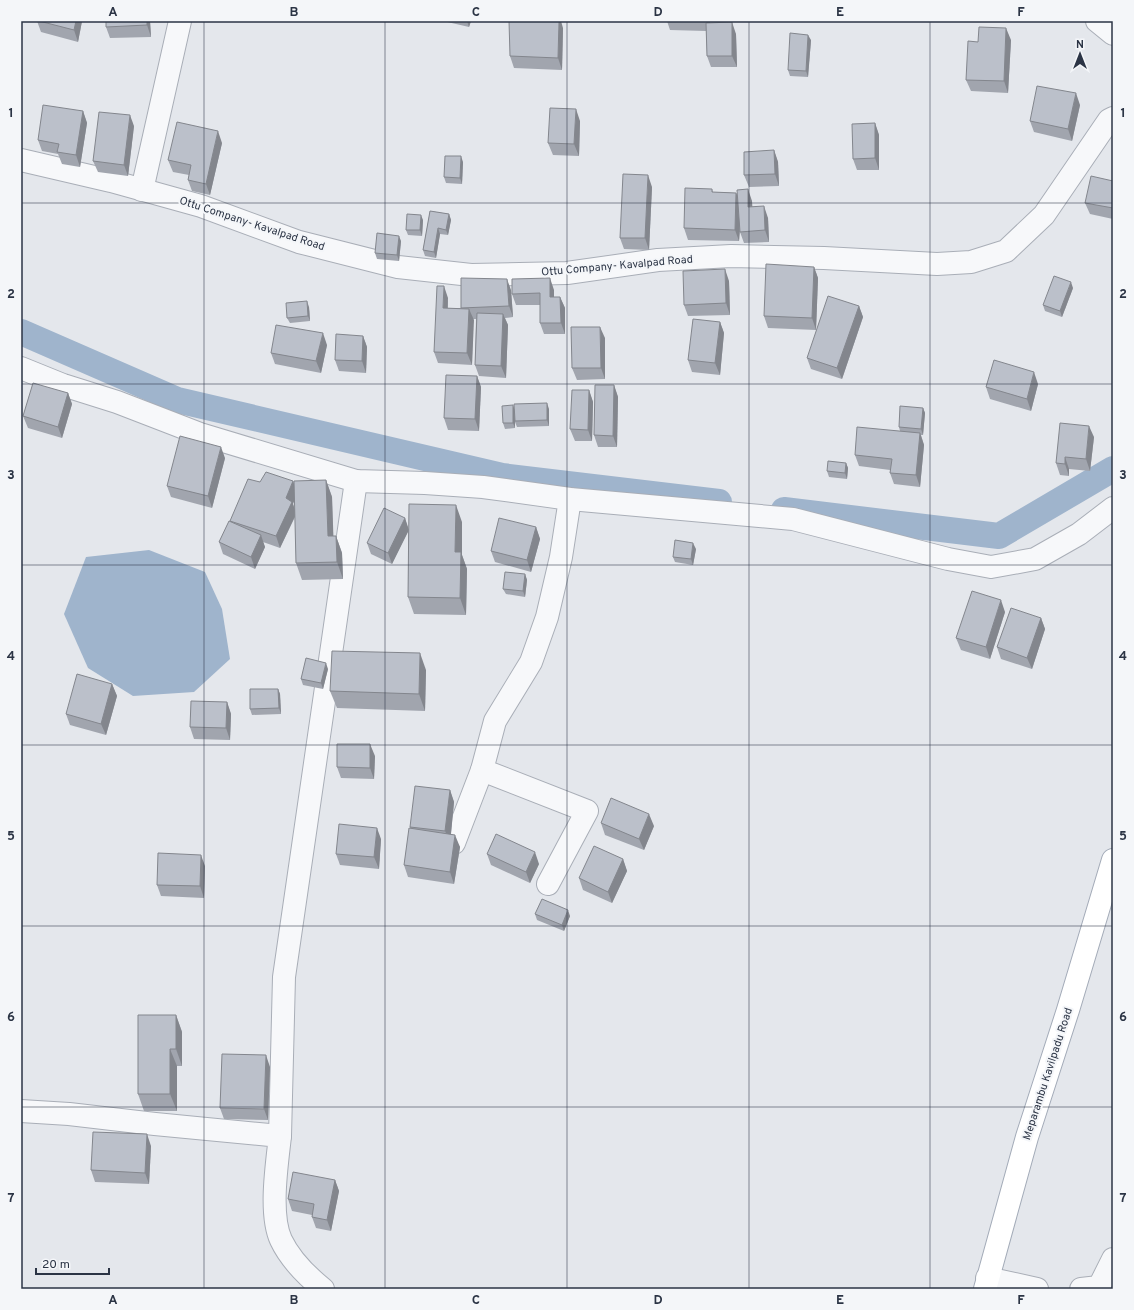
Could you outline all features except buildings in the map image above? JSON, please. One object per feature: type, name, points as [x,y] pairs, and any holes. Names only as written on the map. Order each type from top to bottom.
[{"type":"main road","name":"Meparambu Kavilpadu Road","points":[[986,1283],[1027,1137],[1068,1010],[1113,860]]},
{"type":"street","points":[[142,190],[180,21]]},
{"type":"street","points":[[1097,21],[1113,34]]},
{"type":"street","name":"Ottu Company- Kavalpad Road","points":[[21,160],[111,181],[201,206],[299,242],[398,267],[471,275],[567,273],[658,260],[731,256],[824,258],[937,264],[971,262],[1006,251],[1044,215],[1109,120],[1113,118]]},
{"type":"street","points":[[21,368],[63,385],[117,402],[200,434],[356,481],[425,483],[483,487],[570,500],[793,519],[948,559],[991,566],[1035,559],[1079,534],[1113,508]]},
{"type":"street","points":[[323,1289],[297,1263],[282,1240],[278,1229],[275,1179],[280,1136],[284,977],[356,481]]},
{"type":"street","points":[[454,843],[482,770],[495,721],[532,662],[547,617],[561,557],[570,500]]},
{"type":"street","points":[[482,770],[587,811],[548,884]]},
{"type":"street","points":[[21,1111],[69,1114],[280,1136]]},
{"type":"street","points":[[1081,1289],[1099,1287],[1113,1259]]},
{"type":"street","points":[[986,1283],[1037,1289]]},
{"type":"water","points":[[149,550],[205,572],[222,609],[230,659],[194,692],[133,696],[88,668],[64,614],[86,557]]},
{"type":"waterway","points":[[21,332],[177,400],[502,476],[719,502]]},
{"type":"waterway","points":[[784,510],[999,536],[1113,469]]}]
